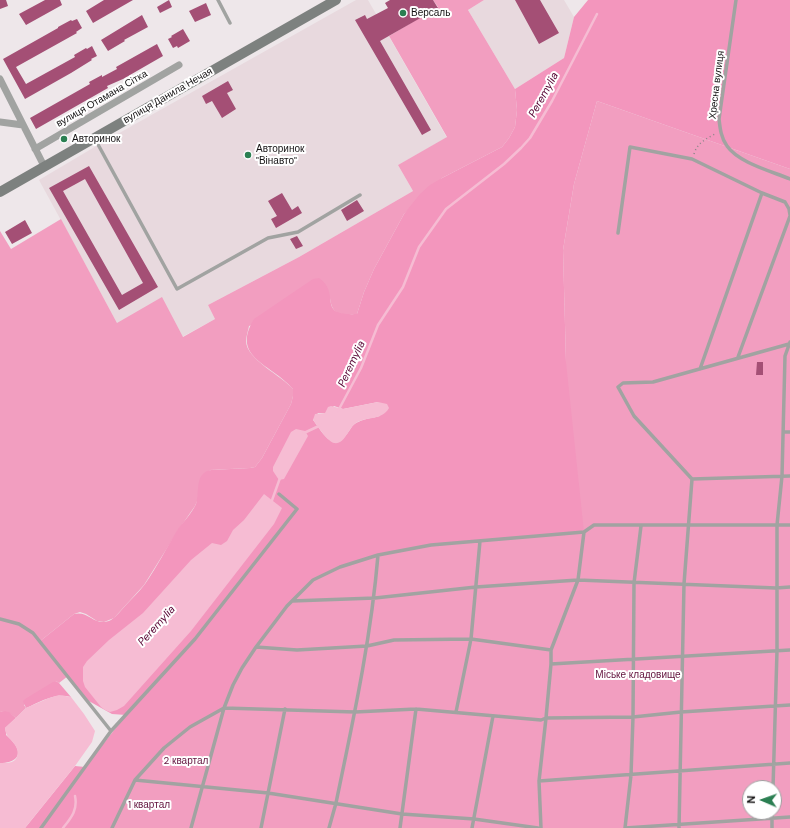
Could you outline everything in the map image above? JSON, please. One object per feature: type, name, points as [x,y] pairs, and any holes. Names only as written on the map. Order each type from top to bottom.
[{"type":"main road","name":"вулиця Данила Нечая","points":[[0,192],[336,0]]},
{"type":"street","name":"вулиця Отамана Сітка","points":[[35,149],[179,65]]},
{"type":"street","points":[[0,79],[44,166]]},
{"type":"street","points":[[0,122],[23,125]]},
{"type":"lane","points":[[218,0],[230,23]]},
{"type":"lane","name":"Хресна вулиця","points":[[736,0],[719,119],[721,131],[726,145],[734,154],[752,164],[790,179]]},
{"type":"lane","points":[[94,138],[177,289],[268,238],[298,232],[360,195]]},
{"type":"lane","points":[[618,233],[630,147],[692,159],[762,193],[785,202],[790,209],[790,216],[738,357]]},
{"type":"lane","points":[[700,369],[762,193]]},
{"type":"lane","points":[[679,826],[684,584],[692,479],[634,416],[618,387],[623,383],[653,382],[790,343]]},
{"type":"lane","points":[[773,780],[777,651],[777,525],[782,476],[785,356],[790,343]]},
{"type":"lane","points":[[783,432],[790,432]]},
{"type":"lane","points":[[692,479],[790,476]]},
{"type":"lane","points":[[40,828],[112,731],[195,639],[296,509],[279,494]]},
{"type":"lane","points":[[191,828],[224,708],[233,685],[256,647],[292,601],[313,580],[340,567],[378,555],[431,545],[584,532],[594,525],[790,525]]},
{"type":"lane","points":[[641,526],[634,583],[631,775],[625,828],[679,826],[749,820]]},
{"type":"lane","points":[[135,780],[268,793],[402,814],[474,819],[540,828],[539,781],[551,664],[551,650],[578,580],[584,532]]},
{"type":"lane","points":[[456,712],[471,639],[480,541]]},
{"type":"lane","points":[[329,828],[336,803],[355,712],[367,646],[375,598],[378,555]]},
{"type":"lane","points":[[292,601],[375,598],[476,587],[578,580],[776,588],[790,587]]},
{"type":"lane","points":[[0,619],[19,624],[33,633],[112,731]]},
{"type":"lane","points":[[256,647],[287,650],[367,646],[394,640],[471,639],[551,650]]},
{"type":"lane","points":[[551,664],[790,650]]},
{"type":"lane","points":[[112,828],[135,780],[164,748],[178,736],[203,719],[224,708],[355,712],[416,709],[541,720],[546,718],[633,717],[681,712],[790,705]]},
{"type":"lane","points":[[261,828],[285,709]]},
{"type":"lane","points":[[400,828],[416,709]]},
{"type":"lane","points":[[472,828],[493,716]]},
{"type":"lane","points":[[539,781],[790,763]]},
{"type":"path","points":[[692,159],[695,149],[701,142],[721,131]]},
{"type":"shaded area","name":"Авторинок \"Вінавто\"","points":[[356,0],[368,0],[447,138],[398,165],[413,191],[299,257],[208,305],[215,319],[182,337],[117,323],[39,180],[98,145]]},
{"type":"shaded area","points":[[484,0],[564,0],[574,17],[564,58],[515,89],[468,10]]},
{"type":"shaded area","points":[[588,0],[790,0],[790,169],[597,101],[574,184],[563,250],[566,362],[584,532],[431,545],[378,555],[340,567],[313,580],[287,606],[242,668],[224,708],[178,736],[135,780],[112,828],[25,828],[75,766],[85,767],[126,715],[112,714],[87,700],[39,642],[74,614],[84,614],[96,621],[101,622],[111,620],[115,617],[145,584],[178,529],[192,511],[196,504],[202,475],[211,470],[255,467],[262,458],[291,404],[293,389],[250,352],[247,343],[248,332],[254,319],[313,279],[319,278],[326,284],[333,308],[344,314],[357,314],[364,292],[374,269],[404,214],[420,194],[430,185],[502,147],[515,127],[517,110],[515,89],[564,58],[574,17]],"holes":[[[378,402],[380,416],[356,423],[341,440],[336,442],[328,438],[313,420],[318,413],[326,413],[334,406],[343,409]]]},
{"type":"shaded area","points":[[56,681],[71,697],[53,697],[26,708],[23,701],[25,699]]},
{"type":"shaded area","points":[[0,712],[9,712],[16,718],[5,728],[6,735],[16,747],[18,755],[10,762],[0,763]]},
{"type":"green space","points":[[433,0],[484,0],[468,10],[515,89],[517,110],[515,127],[509,138],[502,147],[442,178],[404,214],[374,269],[364,292],[357,314],[342,314],[335,311],[331,304],[330,298],[249,326],[246,341],[252,354],[265,367],[293,389],[291,404],[262,458],[255,467],[210,470],[195,506],[144,585],[114,618],[104,622],[97,621],[80,612],[74,614],[39,642],[68,676],[59,683],[56,681],[24,705],[26,708],[16,718],[9,713],[0,712],[0,231],[11,249],[61,219],[117,323],[162,297],[183,337],[215,319],[208,305],[299,257],[413,191],[398,165],[447,137],[389,36],[438,7]]},
{"type":"green space","name":"Міське кладовище","points":[[597,101],[790,169],[790,828],[112,828],[135,780],[242,668],[287,606],[313,580],[566,362],[563,250],[574,184]]},
{"type":"water","points":[[378,402],[387,404],[389,408],[386,412],[378,417],[356,423],[344,439],[338,443],[331,442],[322,433],[313,420],[315,414],[325,413],[328,407],[331,406],[343,409]]},
{"type":"water","points":[[296,429],[305,431],[308,436],[284,479],[279,480],[273,471],[273,467],[291,432]]},
{"type":"water","points":[[264,494],[282,508],[274,524],[191,631],[124,706],[110,712],[101,707],[85,687],[83,681],[83,667],[87,661],[109,640],[143,613],[191,560],[212,543],[221,545],[227,541],[233,530],[244,520]]},
{"type":"water","points":[[59,695],[71,697],[84,714],[95,731],[92,742],[75,766],[25,828],[0,828],[0,763],[10,763],[14,761],[18,752],[15,745],[7,736],[5,728],[26,708]]},
{"type":"building","points":[[0,0],[6,0],[8,6],[0,9]]},
{"type":"building","points":[[45,0],[60,0],[62,5],[26,25],[19,14]]},
{"type":"building","points":[[104,0],[133,0],[93,23],[86,11]]},
{"type":"building","points":[[169,0],[172,7],[160,13],[157,7]]},
{"type":"building","points":[[390,0],[433,0],[438,8],[380,41],[431,130],[422,135],[355,20],[365,15],[367,19],[388,8],[385,3]]},
{"type":"building","points":[[515,0],[540,0],[559,33],[539,44]]},
{"type":"building","points":[[206,3],[211,15],[195,22],[189,11]]},
{"type":"building","points":[[142,15],[148,27],[124,40],[125,41],[108,51],[101,40]]},
{"type":"building","points":[[77,19],[82,28],[76,32],[77,33],[16,67],[26,84],[75,57],[74,55],[86,48],[87,49],[92,46],[97,56],[71,73],[25,99],[3,59],[58,27],[71,20]]},
{"type":"building","points":[[183,29],[190,41],[178,48],[177,46],[173,48],[168,39]]},
{"type":"building","points":[[157,44],[163,56],[123,79],[107,86],[108,88],[36,129],[30,118],[90,84],[89,82],[117,69],[116,67]]},
{"type":"building","points":[[228,81],[233,90],[227,93],[236,109],[222,118],[212,101],[206,104],[202,96]]},
{"type":"building","points":[[89,166],[158,287],[119,310],[49,188]],"holes":[[[85,179],[143,283],[122,295],[63,191]]]},
{"type":"building","points":[[282,193],[292,210],[298,206],[302,213],[276,228],[271,219],[277,216],[268,201]]},
{"type":"building","points":[[357,200],[364,211],[347,221],[341,210]]},
{"type":"building","points":[[25,220],[32,233],[12,244],[5,232]]},
{"type":"building","points":[[297,236],[303,246],[296,249],[290,239]]},
{"type":"building","points":[[757,362],[763,362],[763,375],[756,375]]},
{"type":"waterway","name":"Peremylia","points":[[338,411],[361,368],[378,325],[403,287],[419,247],[446,209],[504,164],[530,138],[552,101],[597,14]]},
{"type":"waterway","name":"Peremylia","points":[[304,433],[321,425]]},
{"type":"waterway","name":"Peremylia","points":[[271,503],[280,478]]},
{"type":"waterway","name":"Peremylia","points":[[63,828],[75,810],[75,796]]},
{"type":"place","name":"Версаль","points":[[403,13]]},
{"type":"place","name":"Авторинок","points":[[64,139]]},
{"type":"place","name":"Авторинок \"Вінавто\"","points":[[248,155]]},
{"type":"park label","name":"2 квартал","points":[[186,761]]},
{"type":"park label","name":"1 квартал","points":[[149,805]]}]
